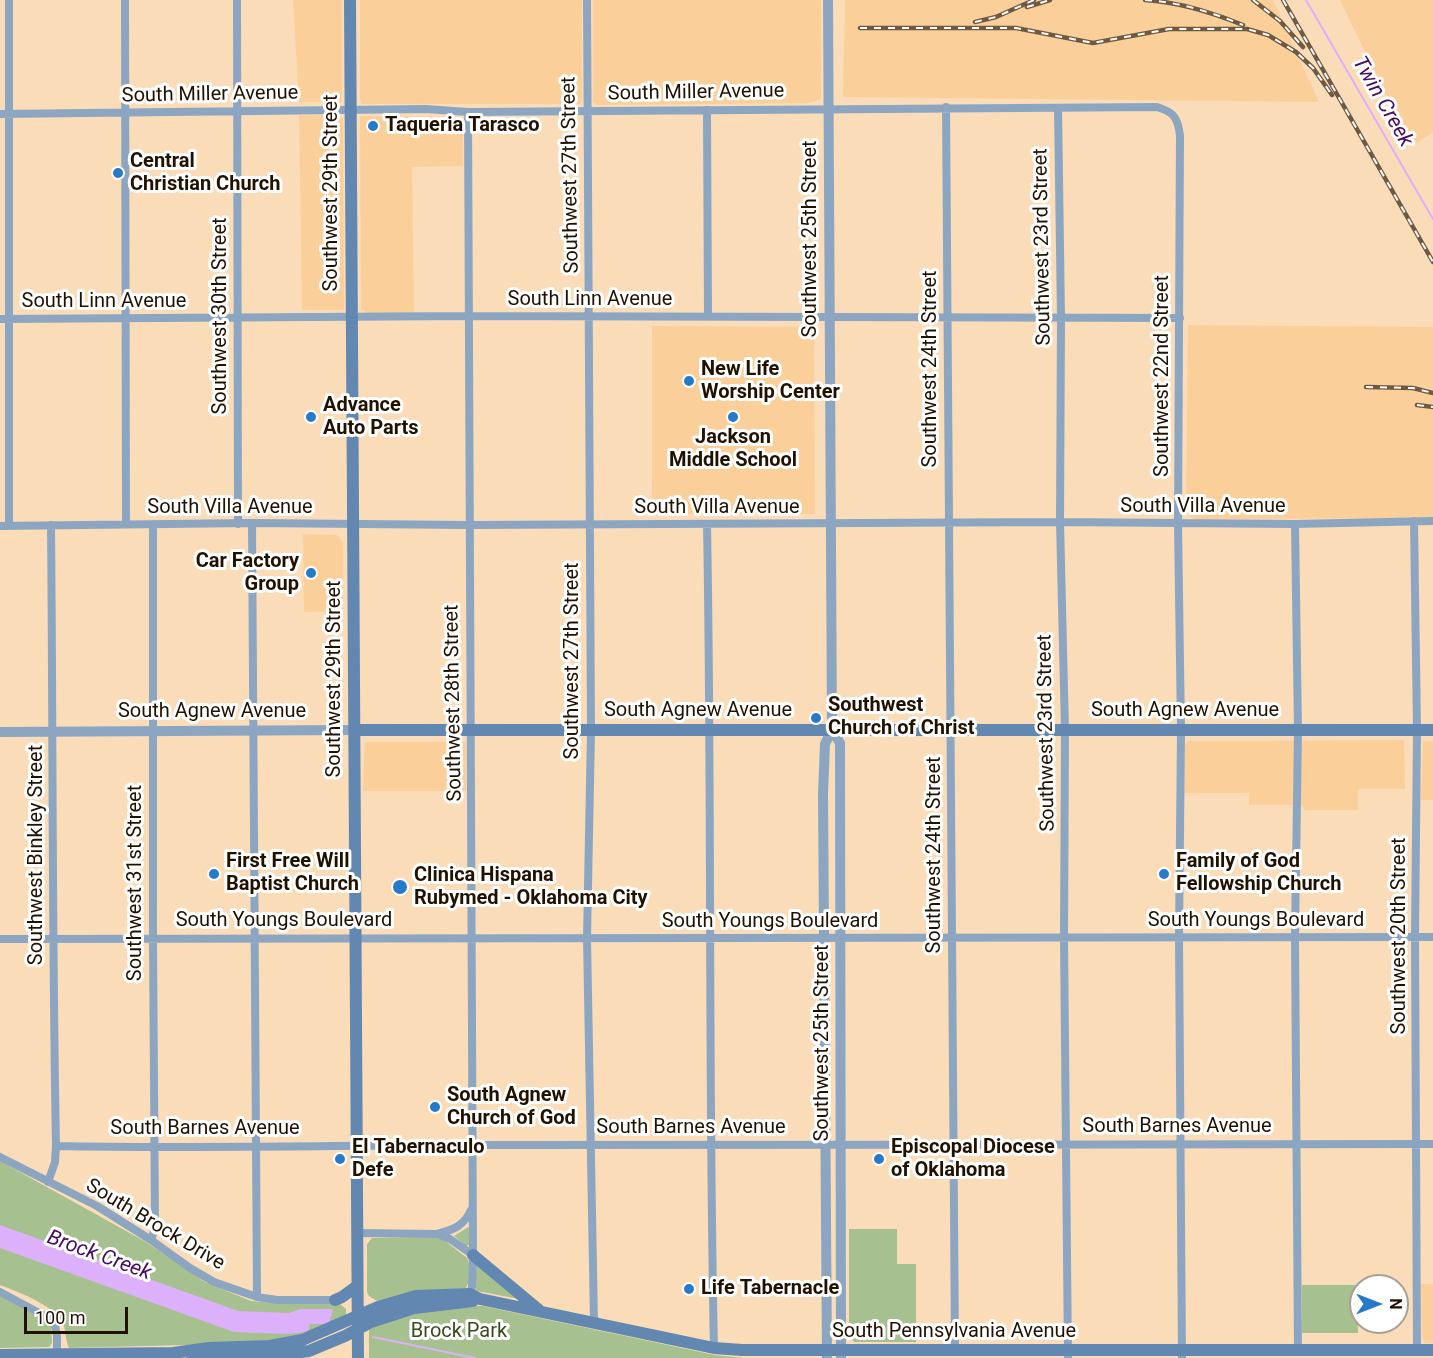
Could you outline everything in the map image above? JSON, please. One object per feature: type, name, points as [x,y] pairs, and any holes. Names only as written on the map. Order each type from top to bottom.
[{"type":"main road","name":"Southwest 29th Street","points":[[351,0],[358,1358]]},
{"type":"main road","name":"South Agnew Avenue","points":[[355,730],[1433,730]]},
{"type":"main road","points":[[473,1255],[540,1310]]},
{"type":"main road","points":[[335,1299],[342,1297],[357,1286],[363,1297],[378,1307]]},
{"type":"main road","name":"South Pennsylvania Avenue","points":[[256,1355],[358,1318],[378,1307],[428,1294],[475,1296],[714,1348],[827,1355],[955,1351],[1182,1354],[1433,1350]]},
{"type":"main road","name":"South Pennsylvania Avenue","points":[[358,1318],[371,1322],[414,1308],[475,1296]]},
{"type":"main road","points":[[335,1299],[358,1318]]},
{"type":"main road","name":"South Pennsylvania Avenue","points":[[0,1355],[156,1355],[173,1353],[209,1357],[292,1355],[319,1347],[358,1318]]},
{"type":"main road","points":[[292,1355],[309,1358]]},
{"type":"street","points":[[5,526],[10,319],[4,114],[9,0]]},
{"type":"street","points":[[125,0],[126,524]]},
{"type":"street","name":"Southwest 30th Street","points":[[237,0],[238,524]]},
{"type":"street","name":"Southwest 27th Street","points":[[587,0],[591,731],[587,938],[594,1322]]},
{"type":"street","name":"Southwest 25th Street","points":[[827,1355],[825,744],[832,730],[828,0]]},
{"type":"street","name":"South Miller Avenue","points":[[4,114],[426,109],[468,112],[707,111],[946,107],[1157,107],[1175,114]]},
{"type":"street","name":"Southwest 24th Street","points":[[946,107],[955,1351]]},
{"type":"street","name":"Southwest 23rd Street","points":[[1058,108],[1061,318],[1060,522],[1065,730],[1064,938],[1068,1354]]},
{"type":"street","points":[[707,111],[708,316]]},
{"type":"street","name":"Southwest 28th Street","points":[[468,112],[472,731],[472,1287],[475,1296]]},
{"type":"street","name":"Southwest 22nd Street","points":[[1175,114],[1180,136],[1178,524],[1181,730],[1179,937],[1182,1354]]},
{"type":"street","name":"South Linn Avenue","points":[[0,319],[469,316],[1180,318]]},
{"type":"street","name":"Southwest 20th Street","points":[[1414,521],[1417,730],[1415,937],[1417,1350]]},
{"type":"street","name":"South Villa Avenue","points":[[5,526],[252,523],[1295,524],[1433,521]]},
{"type":"street","points":[[252,523],[257,1297]]},
{"type":"street","points":[[707,524],[710,731],[710,1146],[714,1348]]},
{"type":"street","points":[[1295,524],[1298,730],[1295,938],[1298,1351]]},
{"type":"street","name":"Southwest Binkley Street","points":[[48,1182],[55,1162],[56,1146],[52,939],[51,525]]},
{"type":"street","name":"Southwest 31st Street","points":[[151,1240],[155,1228],[153,526]]},
{"type":"street","name":"South Agnew Avenue","points":[[0,732],[355,730]]},
{"type":"street","name":"Southwest 25th Street","points":[[832,730],[840,743],[841,1355]]},
{"type":"street","name":"South Youngs Boulevard","points":[[0,939],[1433,937]]},
{"type":"street","name":"South Barnes Avenue","points":[[56,1146],[155,1148],[357,1145],[1433,1144]]},
{"type":"street","name":"South Brock Drive","points":[[0,1157],[97,1206],[214,1282],[257,1297],[277,1300],[335,1299]]},
{"type":"street","points":[[437,1234],[450,1231],[466,1221],[472,1207]]},
{"type":"street","points":[[357,1233],[424,1232],[437,1234],[450,1239],[473,1255]]},
{"type":"street","points":[[0,1292],[54,1321],[57,1356]]},
{"type":"shaded area","points":[[293,0],[342,0],[342,102],[299,102]]},
{"type":"shaded area","points":[[360,0],[582,0],[582,100],[580,104],[362,104],[360,99]]},
{"type":"shaded area","points":[[593,0],[821,0],[821,99],[808,103],[598,105],[593,102]]},
{"type":"shaded area","points":[[845,0],[1273,0],[1319,102],[843,97]]},
{"type":"shaded area","points":[[1340,0],[1433,0],[1433,132],[1411,147]]},
{"type":"shaded area","points":[[299,115],[338,115],[343,119],[344,310],[302,310]]},
{"type":"shaded area","points":[[360,116],[459,117],[463,124],[463,166],[412,167],[414,313],[367,313],[361,309]]},
{"type":"shaded area","points":[[1188,325],[1433,327],[1433,518],[1194,519],[1186,512]]},
{"type":"shaded area","name":"Jackson Middle School","points":[[652,326],[814,327],[815,514],[652,514]]},
{"type":"shaded area","points":[[303,534],[337,535],[343,542],[343,611],[304,612]]},
{"type":"shaded area","points":[[1404,740],[1405,789],[1358,789],[1358,810],[1304,810],[1303,805],[1249,805],[1249,793],[1184,793],[1185,744],[1188,741]]},
{"type":"shaded area","points":[[1423,741],[1433,741],[1433,800],[1421,800]]},
{"type":"shaded area","points":[[365,742],[466,742],[466,791],[363,791]]},
{"type":"shaded area","name":"Brock Creek","points":[[0,1225],[238,1311],[289,1313],[300,1309],[333,1309],[329,1324],[310,1324],[308,1332],[287,1334],[234,1332],[0,1248]]},
{"type":"shaded area","points":[[1421,1284],[1433,1284],[1433,1343],[1425,1343],[1422,1337]]},
{"type":"green space","points":[[0,1161],[146,1242],[205,1282],[251,1301],[340,1304],[346,1309],[346,1317],[291,1339],[264,1343],[69,1348],[62,1321],[51,1309],[34,1299],[0,1285]]},
{"type":"green space","points":[[468,1227],[470,1229],[469,1245],[466,1246],[454,1236]]},
{"type":"green space","points":[[849,1229],[897,1229],[897,1264],[916,1264],[916,1342],[854,1342],[849,1334]]},
{"type":"green space","points":[[435,1237],[444,1240],[467,1258],[470,1275],[464,1290],[377,1301],[369,1296],[367,1292],[367,1244],[372,1238]]},
{"type":"green space","points":[[475,1260],[524,1300],[477,1291],[475,1288]]},
{"type":"green space","points":[[1302,1285],[1349,1285],[1349,1333],[1302,1333]]},
{"type":"green space","points":[[0,1296],[51,1324],[52,1343],[49,1347],[0,1348]]},
{"type":"green space","name":"Brock Park","points":[[483,1306],[715,1355],[744,1358],[369,1358],[369,1328],[423,1310]]},
{"type":"waterway","name":"Twin Creek","points":[[1306,0],[1433,219]]},
{"type":"waterway","name":"Brock Creek","points":[[373,1337],[475,1358]]},
{"type":"railway","points":[[975,22],[996,17],[1034,0]]},
{"type":"railway","points":[[1027,7],[1050,0]]},
{"type":"railway","points":[[1145,0],[1195,8],[1243,25]]},
{"type":"railway","points":[[1253,0],[1280,21],[1303,47]]},
{"type":"railway","points":[[1283,0],[1433,262]]},
{"type":"railway","points":[[860,28],[1016,28],[1093,43],[1169,29],[1247,29],[1268,35],[1296,52],[1313,68],[1332,95]]},
{"type":"railway","points":[[1366,387],[1413,388],[1433,393]]},
{"type":"railway","points":[[1417,405],[1433,407]]},
{"type":"place","name":"Taqueria Tarasco","points":[[373,126]]},
{"type":"place","name":"Central Christian Church","points":[[118,173]]},
{"type":"place","name":"New Life Worship Center","points":[[689,381]]},
{"type":"place","name":"Advance Auto Parts","points":[[311,417]]},
{"type":"place","name":"Jackson Middle School","points":[[733,417]]},
{"type":"place","name":"Car Factory Group","points":[[311,573]]},
{"type":"place","name":"Southwest Church of Christ","points":[[816,718]]},
{"type":"place","name":"First Free Will Baptist Church","points":[[214,874]]},
{"type":"place","name":"Family of God Fellowship Church","points":[[1164,874]]},
{"type":"place","name":"Clinica Hispana Rubymed - Oklahoma City","points":[[400,887]]},
{"type":"place","name":"South Agnew Church of God","points":[[435,1107]]},
{"type":"place","name":"El Tabernaculo Defe","points":[[340,1159]]},
{"type":"place","name":"Episcopal Diocese of Oklahoma","points":[[879,1159]]},
{"type":"place","name":"Life Tabernacle","points":[[689,1289]]}]
